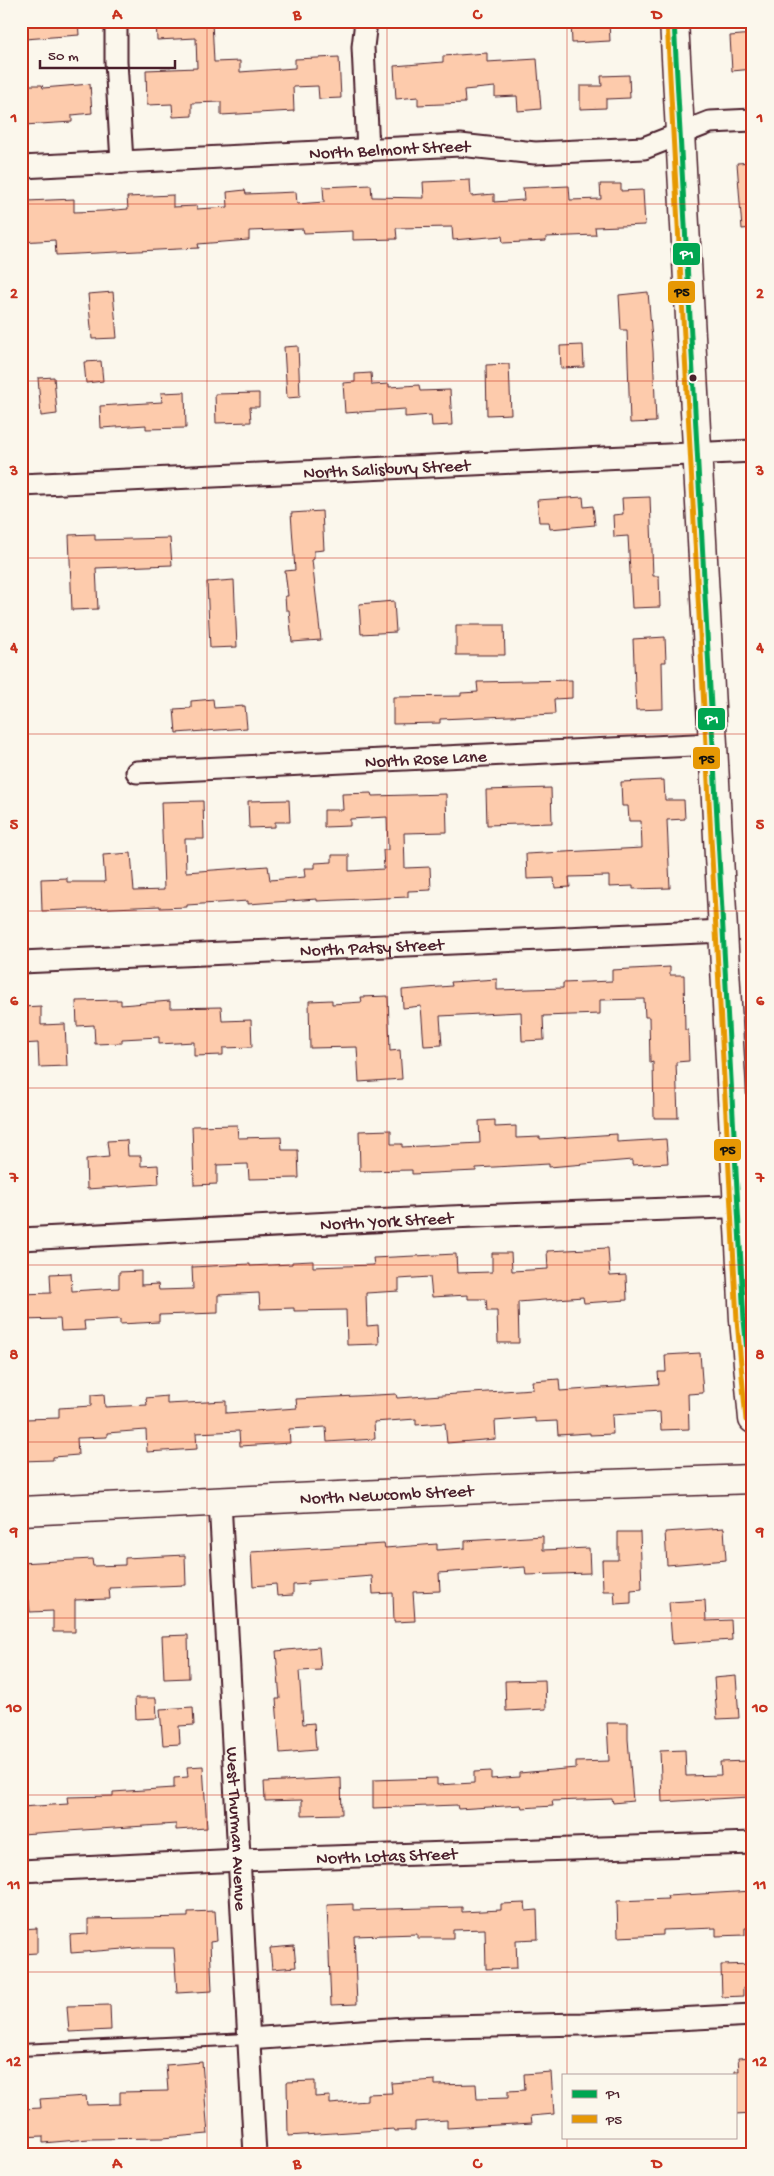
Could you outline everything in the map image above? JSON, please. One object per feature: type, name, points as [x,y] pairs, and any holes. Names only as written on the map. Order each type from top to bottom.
[{"type":"main road","points":[[674,21],[724,931],[745,1206],[744,1320],[753,1419]]},
{"type":"main road","name":"North Newcomb Street","points":[[21,1511],[549,1486],[753,1479]]},
{"type":"street","points":[[116,21],[116,61],[122,162]]},
{"type":"street","points":[[366,21],[363,47],[368,150]]},
{"type":"street","name":"North Belmont Street","points":[[21,167],[471,145],[521,152],[551,153],[644,148],[710,122],[753,120]]},
{"type":"street","name":"North Salisbury Street","points":[[21,485],[753,451]]},
{"type":"street","name":"North Rose Lane","points":[[137,772],[714,744]]},
{"type":"street","name":"North Patsy Street","points":[[21,962],[724,931]]},
{"type":"street","name":"North York Street","points":[[21,1239],[450,1217],[745,1206]]},
{"type":"street","name":"West Thurman Avenue","points":[[220,1502],[255,2155]]},
{"type":"street","name":"North Lotas Street","points":[[21,1871],[239,1860],[753,1843]]},
{"type":"street","points":[[248,2038],[404,2028],[582,2024],[753,2015]]},
{"type":"lane","points":[[21,2050],[248,2038]]},
{"type":"building","points":[[24,21],[78,21],[79,35],[25,39]]},
{"type":"building","points":[[156,21],[212,21],[214,62],[240,61],[240,72],[295,68],[295,59],[339,57],[341,98],[319,99],[318,86],[293,87],[294,111],[221,115],[221,102],[192,103],[192,116],[173,117],[172,104],[147,105],[146,70],[197,68],[196,38],[157,40]]},
{"type":"building","points":[[571,21],[609,21],[610,41],[572,43]]},
{"type":"building","points":[[753,34],[753,69],[732,71],[730,36]]},
{"type":"building","points":[[487,53],[487,62],[537,59],[541,109],[518,111],[517,96],[495,97],[495,87],[464,90],[465,103],[418,105],[418,97],[396,99],[394,66],[443,62],[443,56]]},
{"type":"building","points":[[629,75],[630,98],[606,99],[606,108],[580,109],[580,86],[602,86],[601,76]]},
{"type":"building","points":[[90,84],[92,113],[72,115],[72,122],[24,125],[24,120],[21,120],[21,85],[42,85],[43,88]]},
{"type":"building","points":[[753,162],[753,228],[742,229],[737,163]]},
{"type":"building","points":[[470,180],[471,196],[494,194],[494,202],[524,200],[523,188],[569,186],[570,200],[601,199],[600,184],[621,184],[621,191],[643,190],[645,225],[595,227],[596,235],[546,237],[546,241],[503,243],[502,236],[453,240],[452,227],[396,228],[397,239],[353,240],[353,231],[304,233],[303,229],[249,231],[249,240],[198,244],[199,248],[56,255],[55,240],[21,242],[21,208],[27,208],[27,201],[74,199],[74,212],[103,211],[128,209],[127,197],[173,195],[173,207],[197,206],[197,209],[228,207],[227,192],[245,190],[246,194],[296,192],[297,204],[324,202],[323,187],[371,185],[372,197],[424,198],[423,182]]},
{"type":"building","points":[[113,292],[117,338],[92,339],[88,294]]},
{"type":"building","points":[[648,292],[656,422],[630,423],[627,330],[621,330],[619,295]]},
{"type":"building","points":[[583,345],[584,367],[561,368],[560,346]]},
{"type":"building","points":[[298,346],[300,397],[287,398],[284,347]]},
{"type":"building","points":[[101,361],[103,381],[86,383],[84,362]]},
{"type":"building","points":[[509,364],[511,414],[487,415],[486,365]]},
{"type":"building","points":[[371,373],[372,385],[389,384],[389,387],[419,385],[420,391],[450,390],[452,425],[432,426],[431,415],[405,417],[405,409],[345,413],[343,383],[355,382],[355,374]]},
{"type":"building","points":[[54,377],[57,414],[41,416],[38,378]]},
{"type":"building","points":[[185,392],[186,428],[146,429],[146,425],[101,428],[100,406],[162,402],[161,393]]},
{"type":"building","points":[[259,393],[259,407],[250,407],[251,422],[216,423],[215,394]]},
{"type":"building","points":[[583,497],[584,507],[593,506],[595,525],[550,529],[549,522],[539,522],[537,500]]},
{"type":"building","points":[[650,497],[653,576],[659,576],[660,607],[632,608],[628,536],[614,537],[613,515],[623,514],[622,498]]},
{"type":"building","points":[[322,511],[324,550],[314,551],[314,559],[312,560],[321,640],[292,642],[289,610],[286,610],[285,596],[288,596],[285,571],[295,570],[291,513]]},
{"type":"building","points":[[95,534],[95,540],[170,538],[172,565],[96,568],[98,609],[72,610],[69,535]]},
{"type":"building","points":[[234,580],[237,647],[210,648],[207,582]]},
{"type":"building","points":[[394,601],[396,632],[361,634],[359,604]]},
{"type":"building","points":[[456,625],[504,625],[505,655],[456,655]]},
{"type":"building","points":[[665,637],[666,662],[662,662],[663,709],[636,710],[633,639]]},
{"type":"building","points":[[572,680],[572,698],[554,699],[555,714],[440,719],[440,723],[393,724],[393,697],[461,696],[461,693],[478,692],[477,682]]},
{"type":"building","points":[[213,699],[214,708],[245,706],[247,728],[176,733],[174,709],[191,708],[191,701]]},
{"type":"building","points":[[664,780],[665,800],[684,800],[685,819],[667,820],[670,888],[633,889],[633,886],[609,887],[609,876],[569,877],[570,887],[555,888],[554,878],[527,879],[526,854],[642,848],[641,821],[629,821],[628,806],[622,806],[621,782]]},
{"type":"building","points":[[551,788],[552,823],[487,825],[486,790]]},
{"type":"building","points":[[371,793],[372,796],[446,794],[447,832],[404,833],[405,868],[430,867],[431,890],[408,891],[408,897],[317,901],[317,899],[248,904],[248,901],[187,905],[187,907],[160,908],[160,906],[42,911],[41,879],[67,878],[67,882],[105,882],[103,855],[131,853],[134,891],[164,890],[161,802],[203,801],[204,839],[185,839],[186,872],[268,866],[270,880],[305,877],[304,868],[315,868],[315,863],[332,862],[332,855],[349,855],[349,871],[384,869],[383,850],[388,850],[387,817],[350,819],[350,826],[324,827],[324,810],[343,810],[342,794]]},
{"type":"building","points":[[289,800],[290,822],[275,822],[275,827],[249,828],[248,801]]},
{"type":"building","points":[[670,967],[670,975],[684,975],[685,1030],[688,1030],[689,1061],[676,1062],[678,1118],[654,1118],[653,1062],[650,1063],[649,1017],[645,1017],[644,999],[600,1000],[600,1014],[543,1016],[544,1040],[522,1041],[521,1012],[440,1016],[442,1045],[424,1046],[421,1006],[403,1008],[402,990],[452,986],[451,982],[497,979],[497,990],[563,988],[563,983],[612,981],[612,970]]},
{"type":"building","points":[[388,996],[390,1051],[400,1050],[402,1079],[359,1082],[357,1047],[310,1048],[309,1001],[332,1000],[332,1004],[362,1002],[361,997]]},
{"type":"building","points":[[121,1000],[121,1005],[170,1001],[170,1008],[221,1007],[222,1021],[251,1020],[252,1047],[223,1048],[223,1055],[194,1056],[194,1042],[159,1044],[159,1037],[122,1039],[122,1043],[95,1044],[94,1025],[77,1026],[76,1001]]},
{"type":"building","points":[[41,1006],[41,1025],[65,1024],[67,1066],[39,1067],[38,1043],[21,1044],[21,1007]]},
{"type":"building","points":[[495,1120],[495,1127],[516,1126],[516,1138],[540,1137],[540,1139],[617,1134],[617,1142],[666,1139],[668,1163],[632,1165],[632,1160],[549,1167],[549,1164],[476,1168],[476,1171],[412,1174],[412,1170],[360,1171],[359,1131],[391,1130],[391,1144],[402,1144],[402,1147],[480,1143],[479,1121]]},
{"type":"building","points":[[237,1125],[238,1138],[281,1137],[282,1150],[298,1150],[299,1178],[249,1179],[248,1164],[217,1165],[217,1184],[194,1185],[192,1126]]},
{"type":"building","points":[[127,1140],[128,1156],[141,1156],[141,1166],[158,1165],[159,1184],[87,1189],[86,1159],[109,1157],[107,1141]]},
{"type":"building","points":[[608,1248],[610,1276],[626,1275],[627,1300],[584,1303],[583,1297],[518,1302],[519,1343],[498,1343],[497,1311],[487,1311],[486,1299],[468,1299],[468,1295],[432,1297],[430,1277],[399,1279],[399,1291],[366,1293],[367,1326],[378,1325],[379,1344],[347,1345],[346,1310],[294,1311],[294,1308],[260,1309],[259,1293],[218,1295],[218,1313],[159,1315],[159,1322],[120,1324],[120,1319],[84,1321],[85,1330],[61,1331],[60,1319],[21,1320],[21,1294],[51,1293],[50,1274],[71,1273],[72,1291],[119,1288],[119,1272],[141,1271],[141,1285],[158,1284],[159,1290],[193,1289],[192,1267],[292,1264],[292,1262],[313,1261],[313,1267],[374,1265],[373,1258],[456,1254],[457,1273],[492,1272],[492,1253],[511,1253],[512,1271],[548,1269],[547,1251]]},
{"type":"building","points":[[700,1353],[703,1393],[688,1394],[689,1429],[661,1430],[660,1412],[612,1415],[613,1434],[558,1435],[557,1421],[535,1422],[535,1418],[495,1421],[496,1439],[447,1443],[445,1423],[416,1425],[416,1419],[374,1422],[375,1439],[327,1442],[326,1427],[289,1429],[290,1443],[240,1446],[239,1431],[196,1433],[197,1449],[147,1452],[146,1430],[107,1433],[107,1437],[77,1438],[78,1455],[53,1457],[53,1460],[21,1461],[21,1428],[25,1428],[24,1419],[59,1418],[59,1408],[91,1406],[91,1395],[104,1394],[105,1407],[147,1405],[146,1398],[167,1396],[167,1404],[226,1401],[226,1413],[297,1408],[296,1399],[396,1394],[397,1398],[533,1389],[532,1381],[559,1379],[560,1391],[659,1384],[658,1372],[666,1372],[665,1355]]},
{"type":"building","points":[[724,1528],[726,1560],[667,1565],[665,1532]]},
{"type":"building","points":[[618,1532],[640,1532],[642,1589],[631,1590],[631,1603],[615,1604],[614,1591],[603,1591],[602,1560],[618,1560]]},
{"type":"building","points":[[543,1536],[543,1550],[589,1548],[590,1573],[526,1575],[525,1567],[439,1573],[440,1591],[413,1592],[415,1621],[394,1622],[393,1593],[373,1594],[372,1576],[308,1581],[308,1584],[293,1585],[293,1595],[277,1596],[276,1584],[253,1586],[251,1552],[384,1544],[385,1548],[437,1544],[437,1550],[465,1548],[465,1541]]},
{"type":"building","points":[[185,1555],[186,1585],[109,1588],[110,1599],[75,1600],[75,1632],[53,1632],[53,1611],[30,1612],[29,1600],[21,1601],[21,1563],[92,1559],[93,1566],[125,1565],[125,1558]]},
{"type":"building","points":[[705,1600],[706,1621],[731,1620],[732,1640],[672,1644],[669,1602]]},
{"type":"building","points":[[188,1635],[189,1678],[164,1679],[162,1636]]},
{"type":"building","points":[[319,1647],[321,1670],[299,1671],[303,1724],[314,1723],[316,1750],[280,1753],[276,1699],[280,1699],[276,1651]]},
{"type":"building","points":[[736,1676],[739,1718],[717,1719],[714,1678]]},
{"type":"building","points":[[545,1680],[546,1709],[506,1711],[505,1681]]},
{"type":"building","points":[[135,1698],[156,1698],[157,1718],[136,1719]]},
{"type":"building","points":[[193,1707],[194,1725],[179,1726],[180,1744],[163,1745],[160,1709]]},
{"type":"building","points":[[607,1723],[628,1723],[633,1801],[613,1803],[612,1799],[552,1801],[553,1806],[522,1808],[521,1805],[458,1809],[457,1805],[373,1808],[373,1780],[437,1778],[437,1785],[474,1783],[474,1772],[491,1771],[491,1779],[519,1777],[519,1773],[576,1768],[576,1762],[609,1761]]},
{"type":"building","points":[[685,1750],[686,1776],[721,1775],[720,1762],[747,1761],[749,1797],[662,1802],[660,1751]]},
{"type":"building","points":[[203,1766],[207,1828],[176,1830],[176,1824],[21,1834],[21,1807],[68,1804],[67,1797],[113,1796],[113,1792],[174,1788],[174,1778],[188,1777],[187,1767]]},
{"type":"building","points":[[341,1778],[342,1814],[302,1815],[302,1800],[265,1801],[264,1782]]},
{"type":"building","points":[[753,1891],[753,1928],[745,1928],[745,1935],[716,1936],[716,1928],[663,1930],[663,1935],[618,1937],[617,1901],[668,1899],[667,1896]]},
{"type":"building","points":[[525,1903],[526,1911],[537,1910],[538,1939],[516,1940],[517,1968],[486,1969],[485,1929],[453,1930],[453,1938],[417,1938],[417,1934],[354,1936],[357,2004],[331,2005],[327,1905],[353,1904],[353,1910],[462,1907],[462,1912],[501,1910],[501,1904]]},
{"type":"building","points":[[215,1911],[217,1941],[210,1942],[212,1991],[177,1993],[174,1948],[138,1948],[71,1953],[70,1935],[88,1934],[88,1919],[188,1917],[188,1912]]},
{"type":"building","points":[[37,1928],[37,1953],[21,1954],[21,1929]]},
{"type":"building","points":[[294,1946],[296,1967],[272,1969],[270,1948]]},
{"type":"building","points":[[753,1964],[753,1988],[743,1988],[743,1996],[722,1997],[721,1965]]},
{"type":"building","points":[[110,2005],[111,2030],[69,2032],[67,2006]]},
{"type":"building","points":[[753,2057],[753,2113],[736,2114],[735,2071],[739,2071],[738,2058]]},
{"type":"building","points":[[202,2062],[208,2134],[43,2143],[43,2136],[21,2137],[21,2109],[41,2108],[40,2099],[86,2096],[87,2105],[120,2104],[120,2092],[168,2091],[166,2065]]},
{"type":"building","points":[[551,2072],[554,2114],[531,2116],[532,2123],[447,2128],[447,2120],[415,2122],[415,2130],[395,2131],[394,2129],[288,2136],[287,2082],[315,2081],[315,2097],[330,2096],[330,2104],[367,2101],[367,2094],[392,2093],[391,2083],[435,2080],[435,2085],[476,2084],[477,2099],[508,2098],[508,2091],[525,2090],[524,2074]]},
{"type":"transit line","name":"P5","points":[[667,21],[737,1320],[746,1420]]},
{"type":"transit line","name":"P1","points":[[674,21],[744,1320],[753,1416]]}]
